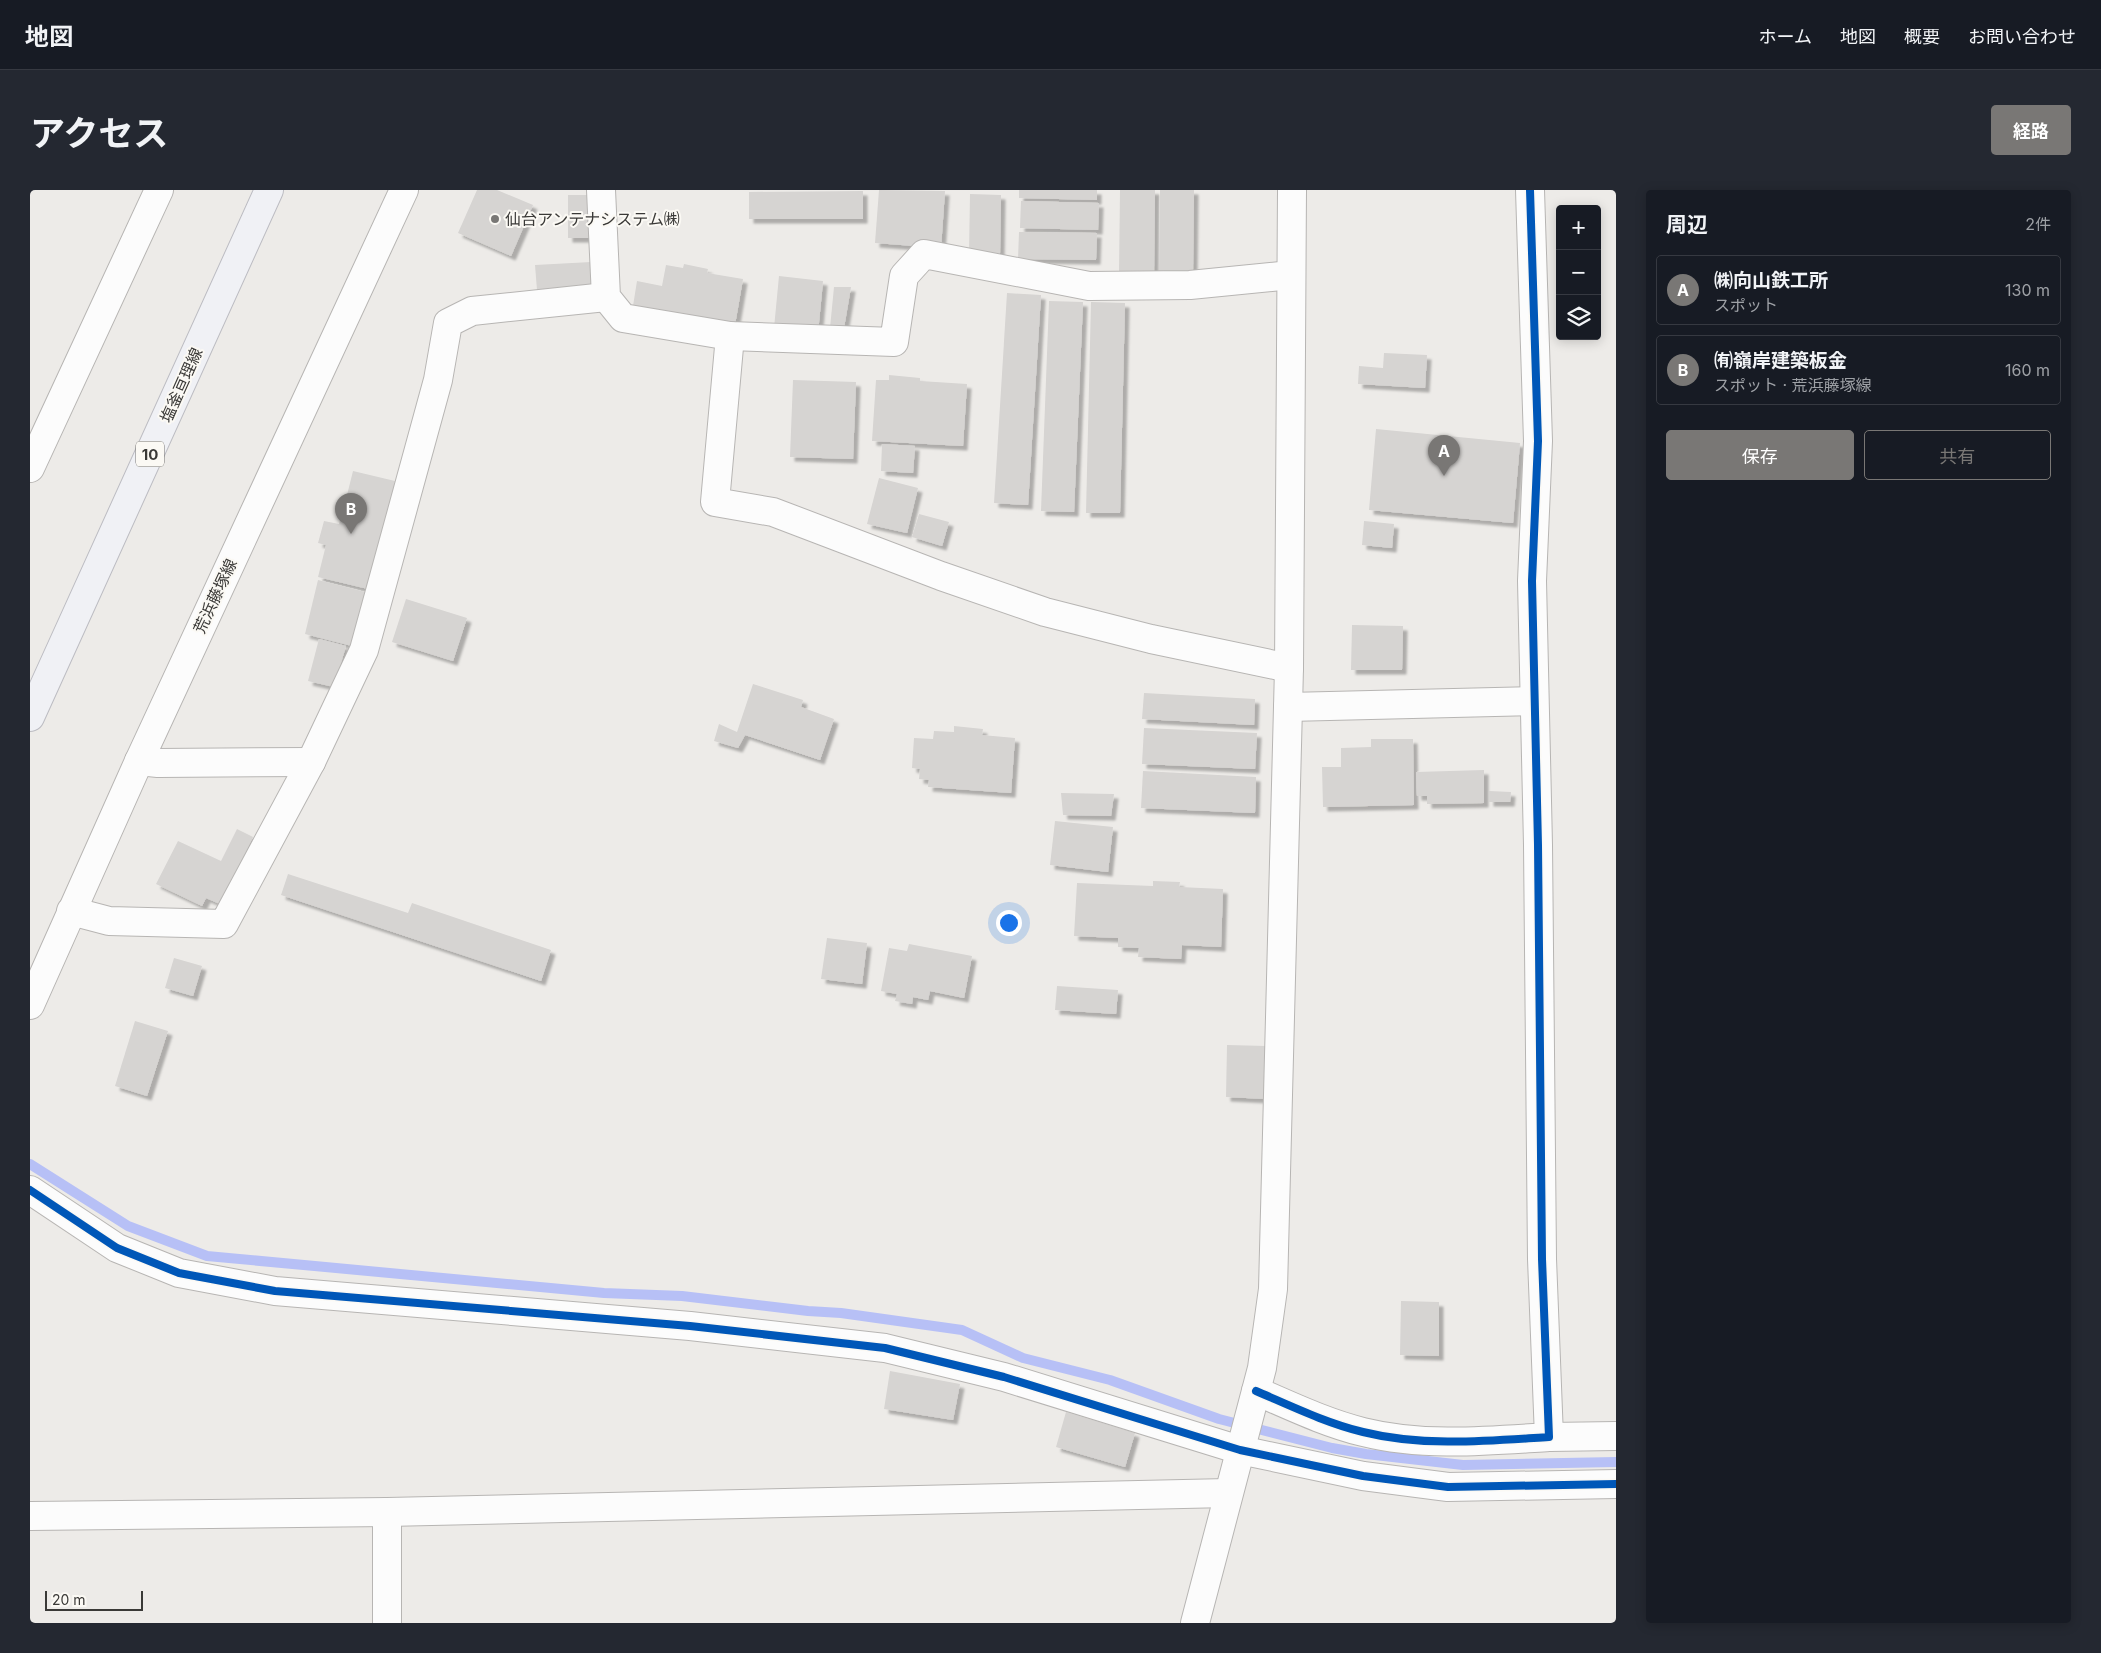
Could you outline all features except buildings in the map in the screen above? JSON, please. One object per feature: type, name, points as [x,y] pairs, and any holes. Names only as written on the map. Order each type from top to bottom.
[{"type":"main road","name":"塩釜亘理線","points":[[30,717],[269,190]]},
{"type":"street","points":[[30,468],[159,190]]},
{"type":"street","name":"荒浜藤塚線","points":[[30,1004],[139,761],[404,190]]},
{"type":"street","points":[[601,190],[606,297],[623,318],[730,336],[894,342],[904,276],[924,254],[1089,286],[1190,285],[1291,275]]},
{"type":"street","points":[[1195,1623],[1262,1368],[1273,1289],[1289,668],[1292,190]]},
{"type":"street","points":[[1530,190],[1538,441],[1532,581],[1542,1260],[1548,1437]]},
{"type":"street","points":[[71,911],[109,921],[224,924],[311,762],[364,650],[438,380],[448,324],[472,310],[606,297]]},
{"type":"street","points":[[730,336],[715,502],[773,512],[934,573],[1045,612],[1151,639],[1289,668]]},
{"type":"street","points":[[1288,707],[1534,701]]},
{"type":"street","points":[[139,761],[158,764],[311,762]]},
{"type":"street","points":[[30,1190],[117,1248],[179,1273],[275,1290],[690,1326],[885,1348],[1004,1377],[1363,1476],[1448,1487],[1616,1484]]},
{"type":"street","points":[[1254,1400],[1363,1432],[1409,1440],[1473,1442],[1548,1437],[1616,1436]]},
{"type":"street","points":[[30,1516],[387,1512],[1228,1492]]},
{"type":"street","points":[[387,1512],[387,1623]]},
{"type":"waterway","points":[[30,1164],[128,1226],[207,1256],[604,1293],[682,1296],[808,1311],[841,1313],[962,1330],[1023,1358],[1110,1380],[1219,1419],[1332,1448],[1366,1454],[1463,1465],[1616,1462]]},
{"type":"cycle path","points":[[1256,1391],[1336,1424],[1386,1437],[1455,1442],[1549,1437],[1542,1259],[1538,845],[1532,581],[1538,441],[1530,190]]},
{"type":"cycle path","points":[[30,1190],[117,1248],[179,1273],[275,1291],[690,1326],[885,1348],[1004,1377],[1240,1450],[1363,1476],[1448,1487],[1616,1484]]},
{"type":"place","name":"仙台アンテナシステム㈱","points":[[495,219]]},
{"type":"place","name":"㈱向山鉄工所","points":[[1444,476]]},
{"type":"place","name":"㈲嶺岸建築板金","points":[[351,534]]}]
